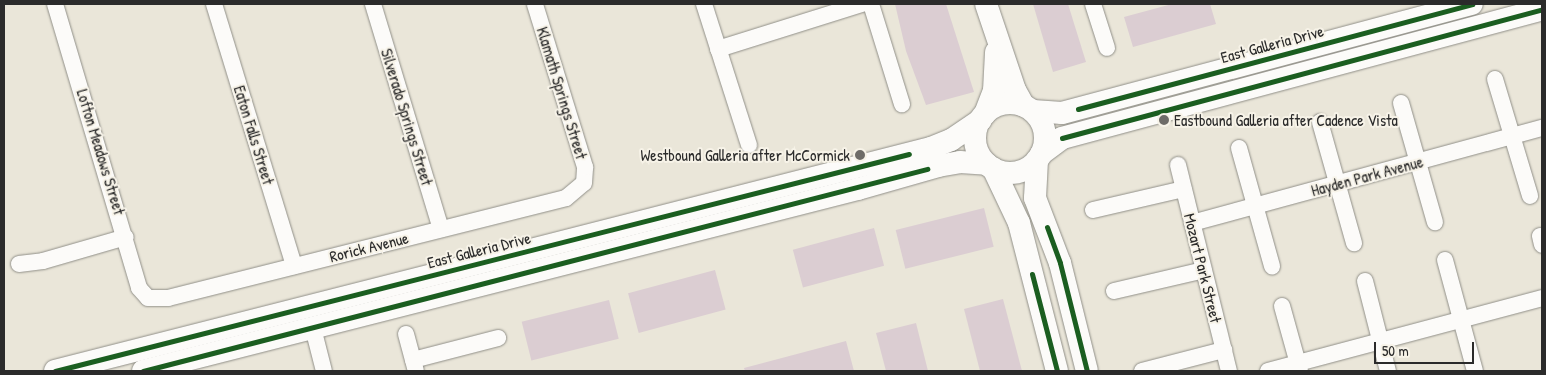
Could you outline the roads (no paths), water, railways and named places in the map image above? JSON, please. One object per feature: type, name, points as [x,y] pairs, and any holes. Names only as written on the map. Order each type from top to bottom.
[{"type":"main road","points":[[986,4],[1015,90],[1045,133],[1039,157],[1035,198],[1060,263],[1086,371]]},
{"type":"main road","name":"East Galleria Drive","points":[[1028,108],[1062,113],[1472,4]]},
{"type":"main road","points":[[990,166],[1014,172],[1039,157],[1062,138],[1542,9]]},
{"type":"main road","points":[[995,35],[996,78],[976,139],[979,152],[990,166],[1019,224],[1057,371]]},
{"type":"main road","points":[[983,117],[1002,104],[1028,108]]},
{"type":"main road","name":"East Galleria Drive","points":[[55,371],[931,148],[951,140],[983,117]]},
{"type":"main road","name":"East Galleria Drive","points":[[143,371],[858,189],[938,166],[960,162],[990,166]]},
{"type":"street","name":"Lofton Meadows Street","points":[[55,4],[126,237],[139,288],[148,298]]},
{"type":"street","name":"Eaton Falls Street","points":[[214,4],[294,266]]},
{"type":"street","name":"Silverado Springs Street","points":[[373,4],[441,229]]},
{"type":"street","name":"Klamath Springs Street","points":[[535,4],[585,167],[584,183]]},
{"type":"street","points":[[704,4],[748,145]]},
{"type":"street","points":[[718,49],[862,4]]},
{"type":"street","points":[[872,4],[902,104]]},
{"type":"street","points":[[1093,4],[1107,48]]},
{"type":"street","points":[[1495,79],[1530,196]]},
{"type":"street","points":[[1401,103],[1435,222]]},
{"type":"street","points":[[1320,122],[1354,243]]},
{"type":"street","name":"Hayden Park Avenue","points":[[1192,223],[1542,128]]},
{"type":"street","points":[[1239,148],[1272,266]]},
{"type":"street","name":"Mozart Park Street","points":[[1178,165],[1229,371]]},
{"type":"street","name":"Rorick Avenue","points":[[148,298],[168,298],[566,198],[584,183]]},
{"type":"street","points":[[1093,210],[1184,189]]},
{"type":"street","points":[[19,264],[43,261],[126,237]]},
{"type":"street","points":[[1445,260],[1475,371]]},
{"type":"street","points":[[1114,291],[1204,270]]},
{"type":"street","points":[[1365,281],[1388,371]]},
{"type":"street","points":[[1268,371],[1299,367],[1381,341],[1542,298]]},
{"type":"street","points":[[1282,306],[1299,367]]},
{"type":"street","points":[[313,328],[324,371]]},
{"type":"street","points":[[406,334],[414,366],[498,338]]},
{"type":"street","points":[[1142,371],[1224,350]]},
{"type":"place","name":"Eastbound Galleria after Cadence Vista","points":[[1164,120]]},
{"type":"place","name":"Westbound Galleria after McCormick","points":[[860,155]]}]
